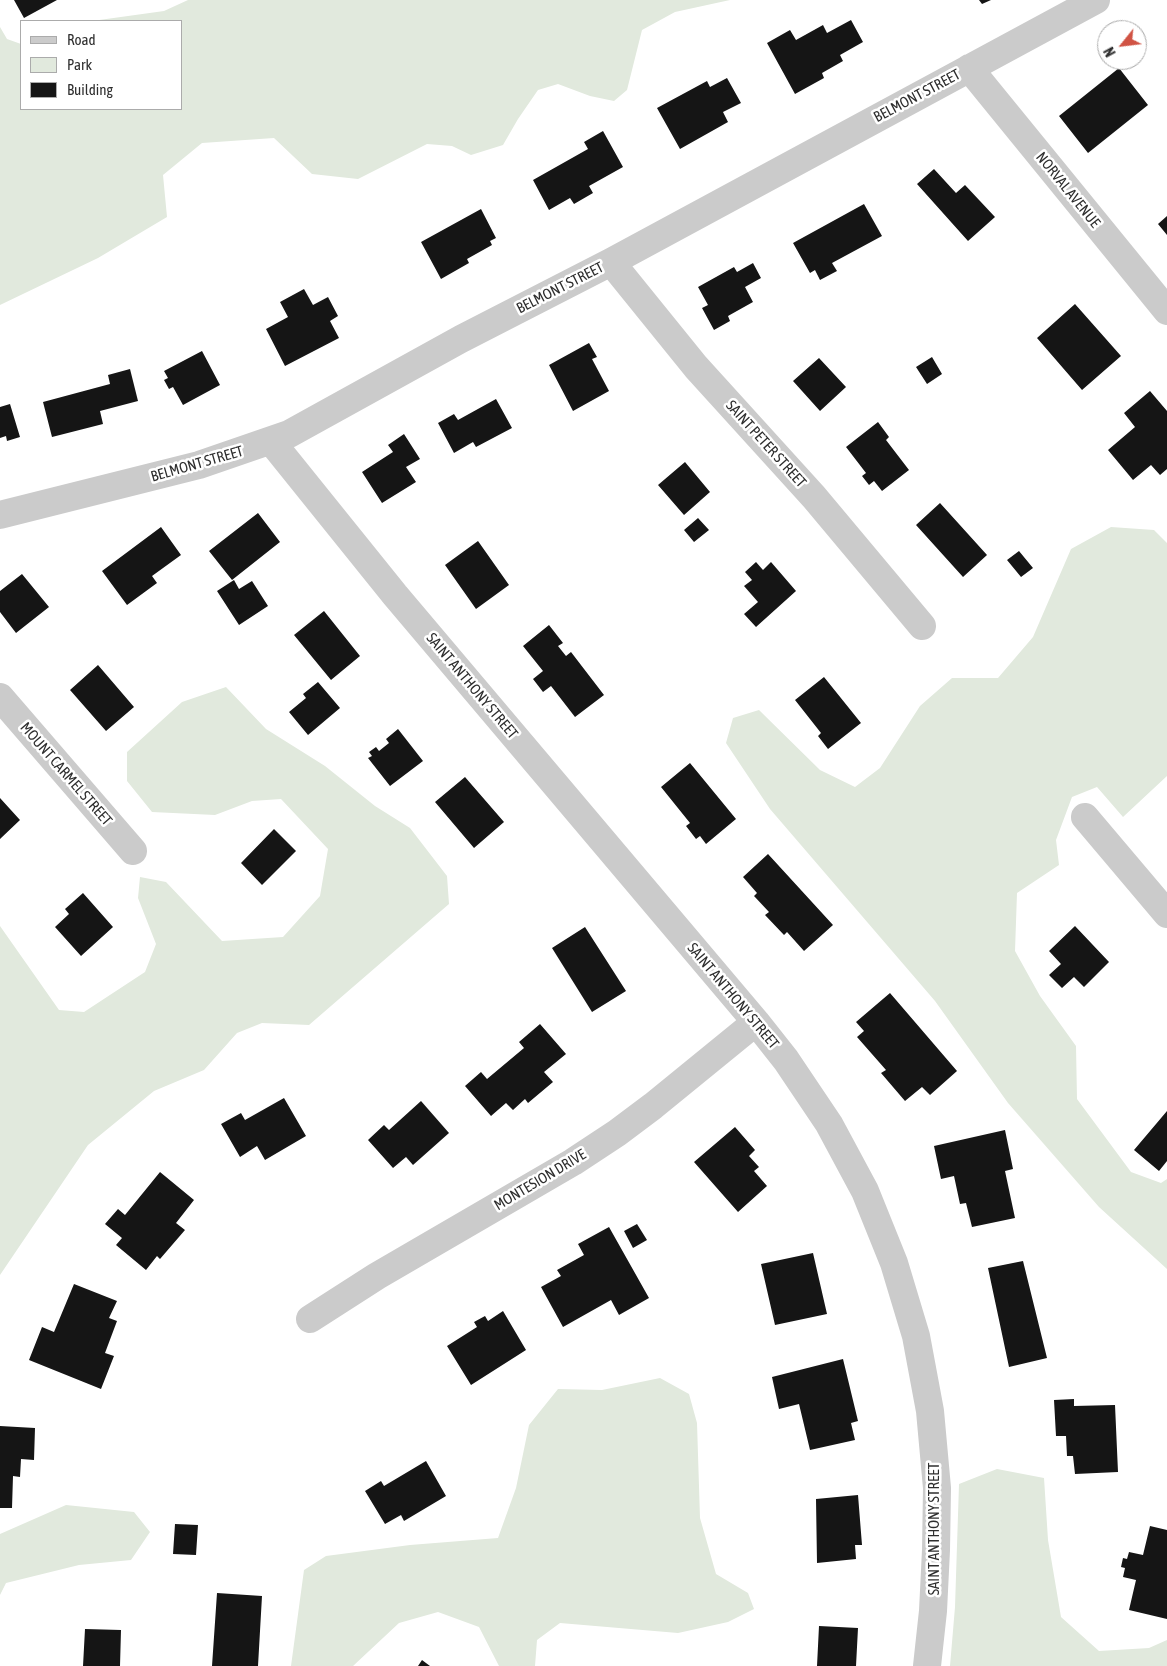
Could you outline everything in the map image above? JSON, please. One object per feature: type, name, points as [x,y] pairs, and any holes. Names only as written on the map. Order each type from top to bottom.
[{"type":"street","name":"BELMONT STREET","points":[[0,516],[199,465],[289,434],[461,339],[610,262],[1096,0]]},
{"type":"street","name":"NORVAL AVENUE","points":[[969,68],[1167,311]]},
{"type":"street","name":"SAINT PETER STREET","points":[[610,262],[696,367],[814,496],[922,626]]},
{"type":"street","name":"SAINT ANTHONY STREET","points":[[271,441],[395,595],[756,1022],[786,1060],[829,1124],[865,1191],[894,1262],[916,1336],[930,1411],[937,1488],[935,1577],[926,1666]]},
{"type":"street","name":"MOUNT CARMEL STREET","points":[[0,697],[133,851]]},
{"type":"street","points":[[1085,817],[1167,914]]},
{"type":"street","name":"MONTESION DRIVE","points":[[310,1318],[377,1276],[573,1162],[617,1133],[756,1022]]},
{"type":"green space","points":[[188,0],[730,0],[675,12],[642,30],[627,90],[614,101],[590,96],[558,84],[538,90],[503,145],[471,155],[452,146],[427,144],[358,179],[312,174],[274,138],[202,143],[163,175],[167,217],[98,258],[0,305],[0,27],[7,39],[20,44],[20,110],[182,110],[182,20],[99,20],[164,11]]},
{"type":"green space","points":[[1111,527],[1154,530],[1167,543],[1167,776],[1123,817],[1097,787],[1072,797],[1056,840],[1059,865],[1017,893],[1015,951],[1040,996],[1076,1046],[1077,1099],[1131,1172],[1161,1183],[1167,1179],[1167,1269],[1099,1207],[1008,1103],[935,1001],[770,809],[726,743],[733,718],[759,710],[820,770],[855,787],[880,768],[920,706],[952,678],[998,678],[1033,637],[1071,549]]},
{"type":"green space","points":[[226,687],[266,729],[325,766],[375,806],[410,828],[447,876],[449,904],[309,1025],[262,1023],[237,1033],[204,1070],[154,1091],[88,1145],[0,1275],[0,926],[59,1010],[84,1012],[145,972],[156,944],[138,898],[140,877],[166,882],[222,941],[283,937],[320,896],[328,849],[281,799],[252,801],[215,815],[152,812],[127,781],[127,752],[182,702]]},
{"type":"green space","points":[[660,1378],[689,1394],[697,1423],[700,1518],[716,1574],[748,1593],[754,1609],[728,1622],[678,1633],[560,1623],[537,1640],[535,1666],[499,1666],[479,1627],[438,1612],[399,1623],[353,1666],[291,1666],[304,1570],[326,1556],[410,1545],[498,1538],[516,1488],[529,1425],[558,1389],[602,1390]]},
{"type":"green space","points":[[997,1469],[1044,1478],[1048,1540],[1061,1617],[1099,1651],[1149,1648],[1167,1640],[1167,1666],[950,1666],[955,1607],[959,1484]]},
{"type":"green space","points":[[66,1505],[134,1512],[150,1532],[131,1560],[79,1565],[6,1583],[0,1595],[0,1534]]},
{"type":"building","points":[[14,0],[57,0],[24,18]]},
{"type":"building","points":[[979,0],[991,0],[982,4]]},
{"type":"building","points":[[851,20],[863,42],[840,55],[843,61],[822,73],[824,78],[795,94],[767,43],[790,30],[796,40],[823,25],[827,33]]},
{"type":"building","points":[[1116,70],[1121,70],[1148,105],[1088,153],[1059,116]]},
{"type":"building","points":[[727,78],[741,103],[723,112],[728,122],[680,149],[657,108],[707,81],[710,87]]},
{"type":"building","points":[[603,131],[623,167],[589,186],[593,193],[574,204],[570,198],[549,210],[533,180],[588,149],[584,142]]},
{"type":"building","points":[[934,169],[956,193],[965,185],[995,217],[968,241],[917,184]]},
{"type":"building","points":[[864,204],[882,236],[832,263],[837,271],[820,280],[815,270],[810,273],[793,243]]},
{"type":"building","points":[[481,209],[496,238],[490,241],[492,245],[467,259],[469,263],[441,279],[421,242]]},
{"type":"building","points":[[1167,216],[1167,235],[1158,224]]},
{"type":"building","points":[[753,263],[761,278],[745,287],[753,302],[728,316],[730,321],[714,330],[702,308],[708,305],[698,287],[734,267],[737,272]]},
{"type":"building","points":[[304,289],[313,305],[328,297],[338,316],[330,321],[339,338],[285,366],[266,329],[288,317],[280,302]]},
{"type":"building","points":[[1075,304],[1121,356],[1082,390],[1037,338]]},
{"type":"building","points":[[589,343],[597,357],[592,359],[609,391],[573,411],[549,365]]},
{"type":"building","points":[[202,351],[220,385],[183,405],[173,387],[169,389],[164,380],[168,378],[164,371]]},
{"type":"building","points":[[932,357],[942,374],[927,384],[916,367]]},
{"type":"building","points":[[819,358],[846,387],[820,411],[793,381]]},
{"type":"building","points":[[130,369],[138,401],[100,411],[103,424],[52,437],[43,402],[110,384],[108,375]]},
{"type":"building","points":[[1150,391],[1167,411],[1167,469],[1160,475],[1151,465],[1133,480],[1108,450],[1135,427],[1124,413]]},
{"type":"building","points":[[496,399],[512,428],[476,447],[473,442],[454,453],[438,423],[454,414],[458,420]]},
{"type":"building","points":[[10,404],[20,437],[7,441],[6,436],[0,438],[0,407]]},
{"type":"building","points":[[878,422],[889,437],[886,440],[909,470],[882,491],[874,481],[869,485],[862,476],[866,473],[846,447]]},
{"type":"building","points":[[404,434],[420,459],[406,467],[416,482],[382,503],[362,472],[393,452],[388,445]]},
{"type":"building","points":[[685,462],[710,492],[684,515],[658,485]]},
{"type":"building","points":[[940,503],[987,555],[963,577],[916,525]]},
{"type":"building","points":[[258,513],[280,542],[232,580],[209,551]]},
{"type":"building","points":[[698,518],[709,530],[694,542],[684,530]]},
{"type":"building","points":[[161,527],[181,555],[152,576],[157,583],[127,605],[102,571]]},
{"type":"building","points":[[478,541],[509,585],[476,609],[445,565]]},
{"type":"building","points":[[1019,551],[1033,568],[1021,577],[1007,560]]},
{"type":"building","points":[[756,562],[763,570],[771,562],[796,591],[756,627],[744,614],[758,602],[744,586],[752,580],[745,572]]},
{"type":"building","points":[[22,574],[49,607],[16,633],[0,612],[0,591]]},
{"type":"building","points":[[234,580],[239,589],[252,581],[268,606],[239,625],[217,591]]},
{"type":"building","points":[[324,611],[360,656],[331,680],[294,635]]},
{"type":"building","points":[[549,625],[563,643],[558,646],[566,656],[571,652],[604,695],[575,717],[551,686],[543,692],[533,679],[543,671],[523,646]]},
{"type":"building","points":[[98,665],[134,707],[106,731],[70,690]]},
{"type":"building","points":[[824,677],[861,723],[828,749],[818,736],[821,733],[795,700]]},
{"type":"building","points":[[318,682],[340,708],[308,735],[289,712],[306,698],[303,694]]},
{"type":"building","points":[[398,729],[423,761],[390,786],[368,758],[372,756],[369,752],[376,747],[379,751],[389,743],[386,739]]},
{"type":"building","points":[[690,763],[736,819],[706,844],[700,836],[696,839],[686,826],[690,823],[661,787]]},
{"type":"building","points":[[465,777],[504,822],[474,848],[435,802]]},
{"type":"building","points":[[0,798],[20,820],[0,839]]},
{"type":"building","points":[[274,829],[296,851],[262,885],[241,863]]},
{"type":"building","points":[[768,854],[833,925],[804,951],[787,932],[784,935],[765,915],[769,912],[754,896],[757,893],[743,877]]},
{"type":"building","points":[[83,893],[113,927],[81,956],[55,927],[69,914],[65,909]]},
{"type":"building","points":[[1075,926],[1109,962],[1084,987],[1074,977],[1062,988],[1049,975],[1061,964],[1049,951]]},
{"type":"building","points":[[585,927],[626,991],[592,1012],[552,948]]},
{"type":"building","points":[[890,993],[957,1071],[930,1095],[922,1087],[905,1101],[881,1073],[886,1070],[857,1037],[864,1031],[856,1022]]},
{"type":"building","points":[[540,1024],[566,1054],[544,1072],[553,1082],[528,1103],[525,1099],[513,1110],[506,1103],[491,1116],[465,1086],[481,1072],[487,1079],[524,1048],[519,1042]]},
{"type":"building","points":[[284,1098],[306,1136],[265,1160],[257,1146],[240,1157],[221,1124],[241,1113],[245,1120]]},
{"type":"building","points":[[421,1101],[449,1133],[413,1165],[406,1157],[393,1168],[368,1140],[384,1125],[389,1130]]},
{"type":"building","points":[[1167,1111],[1167,1161],[1159,1171],[1134,1150]]},
{"type":"building","points":[[735,1127],[755,1150],[749,1156],[759,1167],[754,1171],[767,1186],[738,1212],[694,1162]]},
{"type":"building","points":[[1005,1130],[1013,1169],[1005,1171],[1015,1218],[972,1227],[966,1203],[960,1204],[954,1176],[941,1179],[934,1146]]},
{"type":"building","points":[[160,1172],[194,1200],[176,1223],[185,1230],[160,1259],[157,1256],[146,1270],[116,1245],[122,1238],[105,1224],[118,1209],[125,1215]]},
{"type":"building","points":[[637,1224],[647,1240],[633,1248],[624,1231]]},
{"type":"building","points":[[609,1227],[649,1298],[619,1315],[611,1300],[563,1327],[541,1287],[561,1276],[557,1270],[584,1255],[578,1244]]},
{"type":"building","points":[[813,1253],[827,1314],[775,1325],[761,1264]]},
{"type":"building","points":[[1023,1261],[1047,1358],[1009,1367],[988,1268]]},
{"type":"building","points":[[74,1284],[117,1301],[109,1318],[117,1321],[105,1353],[114,1356],[101,1389],[29,1360],[42,1327],[54,1332]]},
{"type":"building","points":[[503,1311],[526,1350],[471,1385],[447,1346],[477,1327],[474,1322],[485,1316],[488,1321]]},
{"type":"building","points":[[843,1359],[858,1421],[851,1423],[855,1440],[810,1450],[799,1404],[779,1409],[772,1377]]},
{"type":"building","points":[[1074,1399],[1074,1406],[1115,1405],[1118,1472],[1075,1474],[1073,1456],[1067,1456],[1066,1436],[1056,1436],[1054,1400]]},
{"type":"building","points":[[0,1426],[35,1428],[34,1460],[21,1459],[20,1477],[13,1476],[12,1508],[0,1508]]},
{"type":"building","points":[[426,1461],[446,1496],[404,1521],[401,1515],[385,1524],[365,1491],[381,1481],[384,1486]]},
{"type":"building","points":[[858,1495],[862,1545],[855,1545],[856,1559],[817,1563],[816,1499]]},
{"type":"building","points":[[175,1524],[198,1525],[196,1555],[173,1554]]},
{"type":"building","points":[[1150,1526],[1167,1530],[1167,1619],[1129,1610],[1136,1580],[1123,1577],[1125,1568],[1121,1567],[1123,1558],[1127,1559],[1129,1552],[1143,1555]]},
{"type":"building","points":[[217,1593],[262,1596],[258,1666],[212,1666]]},
{"type":"building","points":[[819,1626],[858,1628],[856,1666],[817,1666]]},
{"type":"building","points":[[85,1629],[121,1630],[120,1666],[83,1666]]},
{"type":"building","points":[[422,1660],[430,1666],[418,1666]]}]
